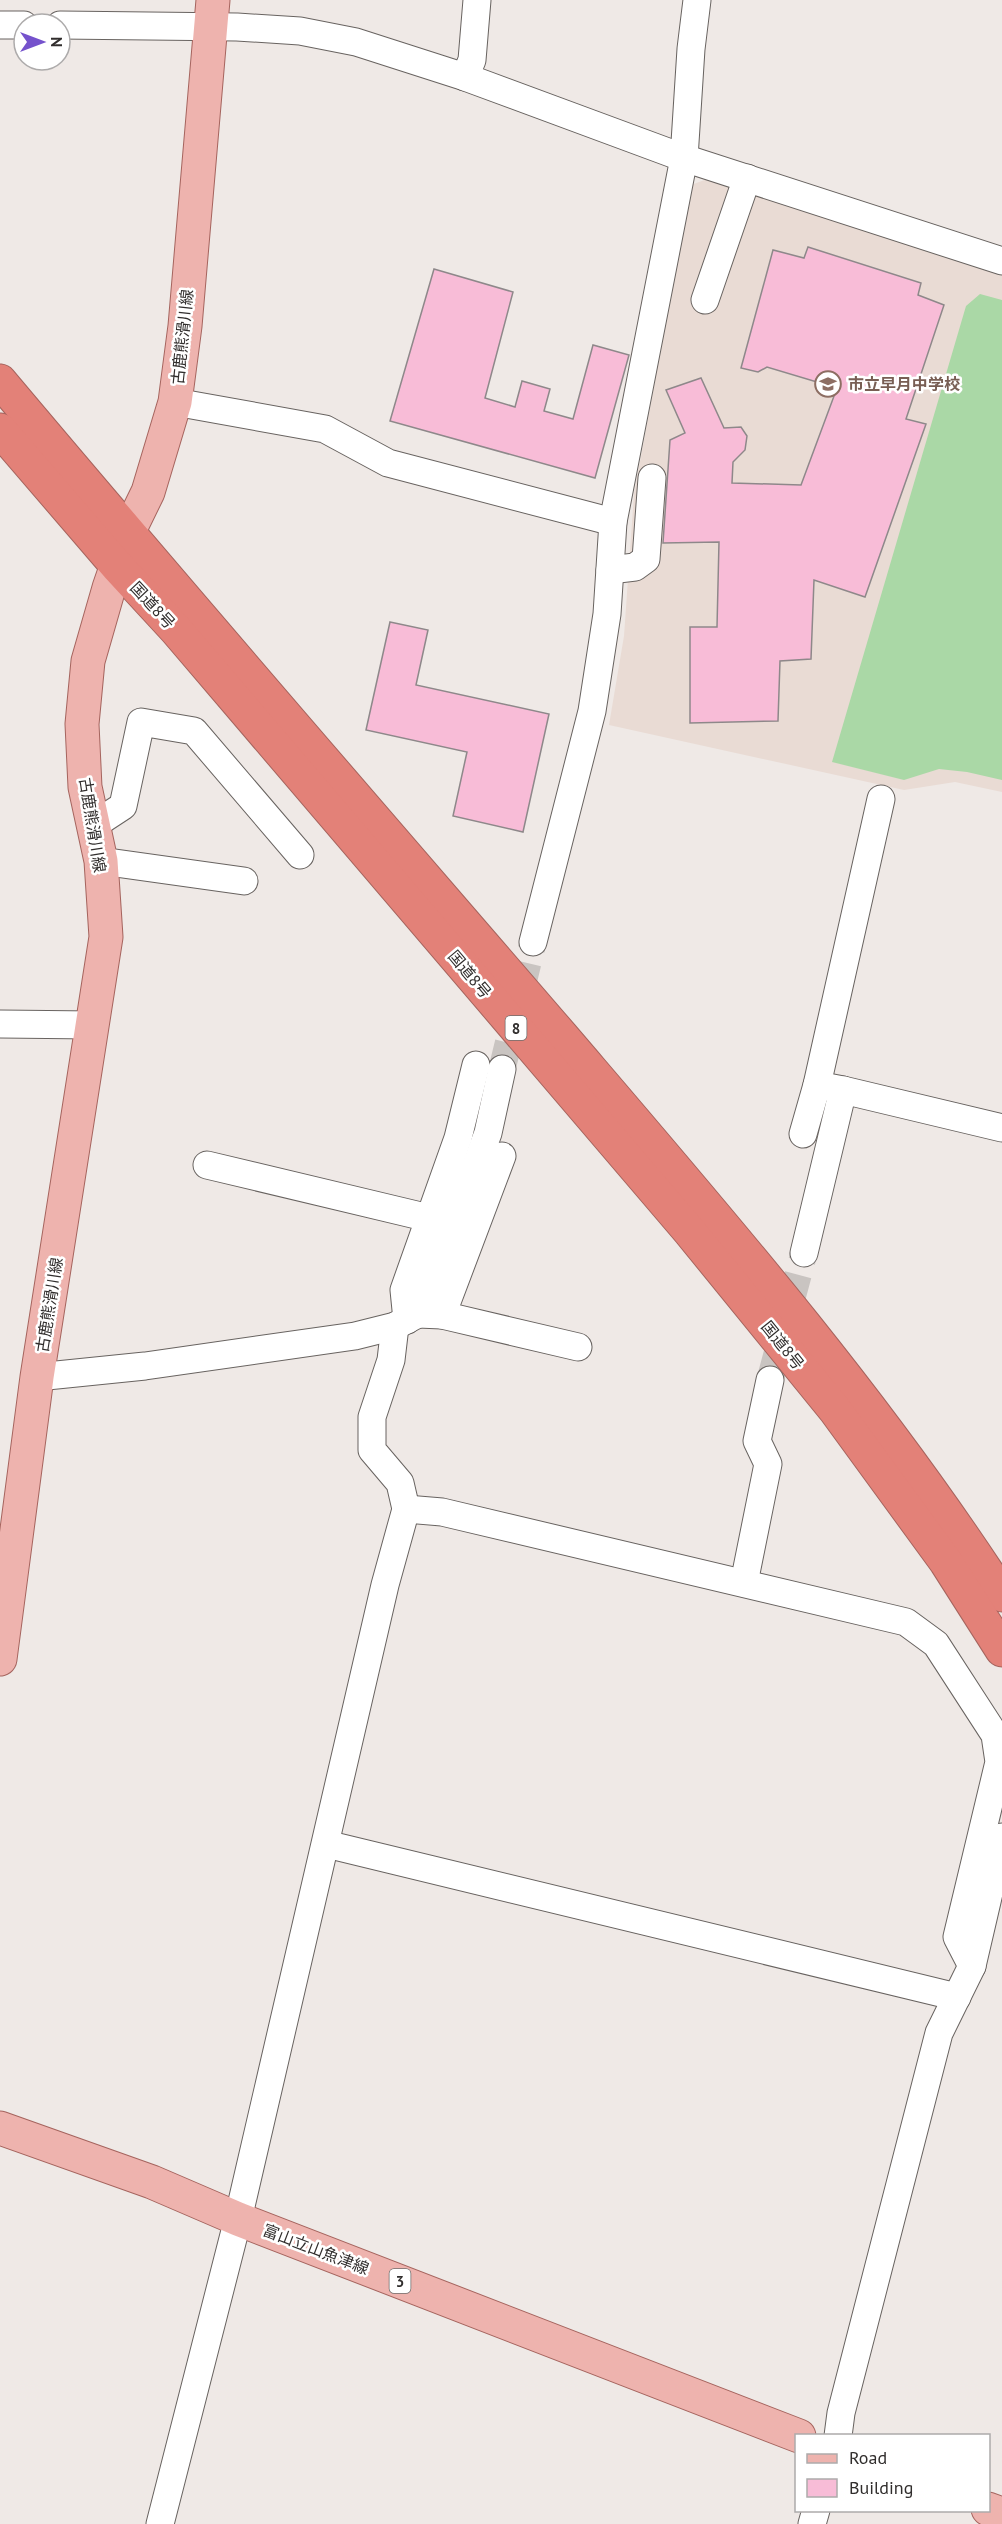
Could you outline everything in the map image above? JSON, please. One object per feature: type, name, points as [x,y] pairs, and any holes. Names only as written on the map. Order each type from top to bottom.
[{"type":"highway","name":"国道8号","points":[[0,381],[128,533],[749,1254],[955,1523],[1002,1595]]},
{"type":"highway","name":"国道8号","points":[[0,430],[117,566],[208,666],[690,1232],[835,1410],[946,1562],[1002,1650]]},
{"type":"main road","name":"古鹿熊滑川線","points":[[0,1659],[6,1565],[106,938],[101,861],[85,787],[82,724],[88,661],[128,533],[148,492],[175,402],[185,326],[212,13]]},
{"type":"main road","name":"富山立山魚津線","points":[[0,2128],[152,2182],[238,2219],[795,2434]]},
{"type":"street","points":[[465,77],[472,60],[477,0]]},
{"type":"street","points":[[533,942],[592,711],[607,614],[613,522],[684,158],[691,49],[697,0]]},
{"type":"street","points":[[72,24],[212,13],[356,42],[465,77],[684,158],[1002,261]]},
{"type":"street","points":[[705,300],[747,178]]},
{"type":"street","points":[[175,402],[325,429],[388,462],[613,522]]},
{"type":"street","points":[[610,570],[635,567],[646,559],[652,478]]},
{"type":"street","points":[[94,825],[123,806],[141,722],[194,730],[300,855]]},
{"type":"street","points":[[804,1253],[830,1088],[881,799]]},
{"type":"street","points":[[101,861],[244,881]]},
{"type":"street","points":[[0,1024],[94,1024]]},
{"type":"street","points":[[416,1319],[404,1290],[458,1138],[476,1065]]},
{"type":"street","points":[[416,1319],[431,1288],[488,1133],[502,1069]]},
{"type":"street","points":[[830,1088],[1002,1128]]},
{"type":"street","points":[[803,1134],[830,1088]]},
{"type":"street","points":[[160,2524],[238,2219],[385,1584],[406,1509],[400,1483],[372,1450],[372,1417],[391,1360],[416,1319],[502,1156]]},
{"type":"street","points":[[207,1165],[429,1218]]},
{"type":"street","points":[[37,1377],[145,1366],[355,1336],[416,1319],[578,1347]]},
{"type":"street","points":[[744,1583],[768,1464],[757,1441],[770,1380]]},
{"type":"street","points":[[406,1509],[442,1512],[906,1622],[936,1644],[995,1735],[999,1762],[957,1937],[972,1966]]},
{"type":"street","points":[[838,2434],[841,2413],[939,2033],[972,1966],[1002,1837]]},
{"type":"street","points":[[326,1844],[957,1997]]},
{"type":"shaded area","name":"市立早月中学校","points":[[710,178],[1002,273],[1002,792],[955,782],[904,790],[609,725],[624,636],[634,494],[691,185]]},
{"type":"green space","points":[[980,294],[1002,300],[1002,780],[967,772],[939,769],[904,780],[832,762],[966,306]]},
{"type":"building","points":[[808,247],[921,283],[918,295],[944,305],[906,419],[926,424],[865,597],[814,580],[811,659],[780,661],[778,721],[690,723],[690,627],[717,627],[719,542],[663,543],[670,440],[685,433],[666,390],[701,378],[724,428],[741,427],[747,436],[745,450],[733,462],[732,483],[801,485],[837,388],[767,367],[758,372],[741,368],[773,250],[804,258]]},
{"type":"building","points":[[434,269],[513,292],[485,398],[515,407],[522,381],[550,389],[544,411],[573,419],[593,345],[629,355],[595,478],[390,421]]},
{"type":"building","points":[[390,622],[428,630],[416,685],[549,714],[523,832],[453,816],[467,752],[366,730]]},
{"type":"tunnel","points":[[502,1069],[533,942]]},
{"type":"tunnel","points":[[770,1380],[804,1253]]},
{"type":"place","name":"市立早月中学校","points":[[828,384]]}]
